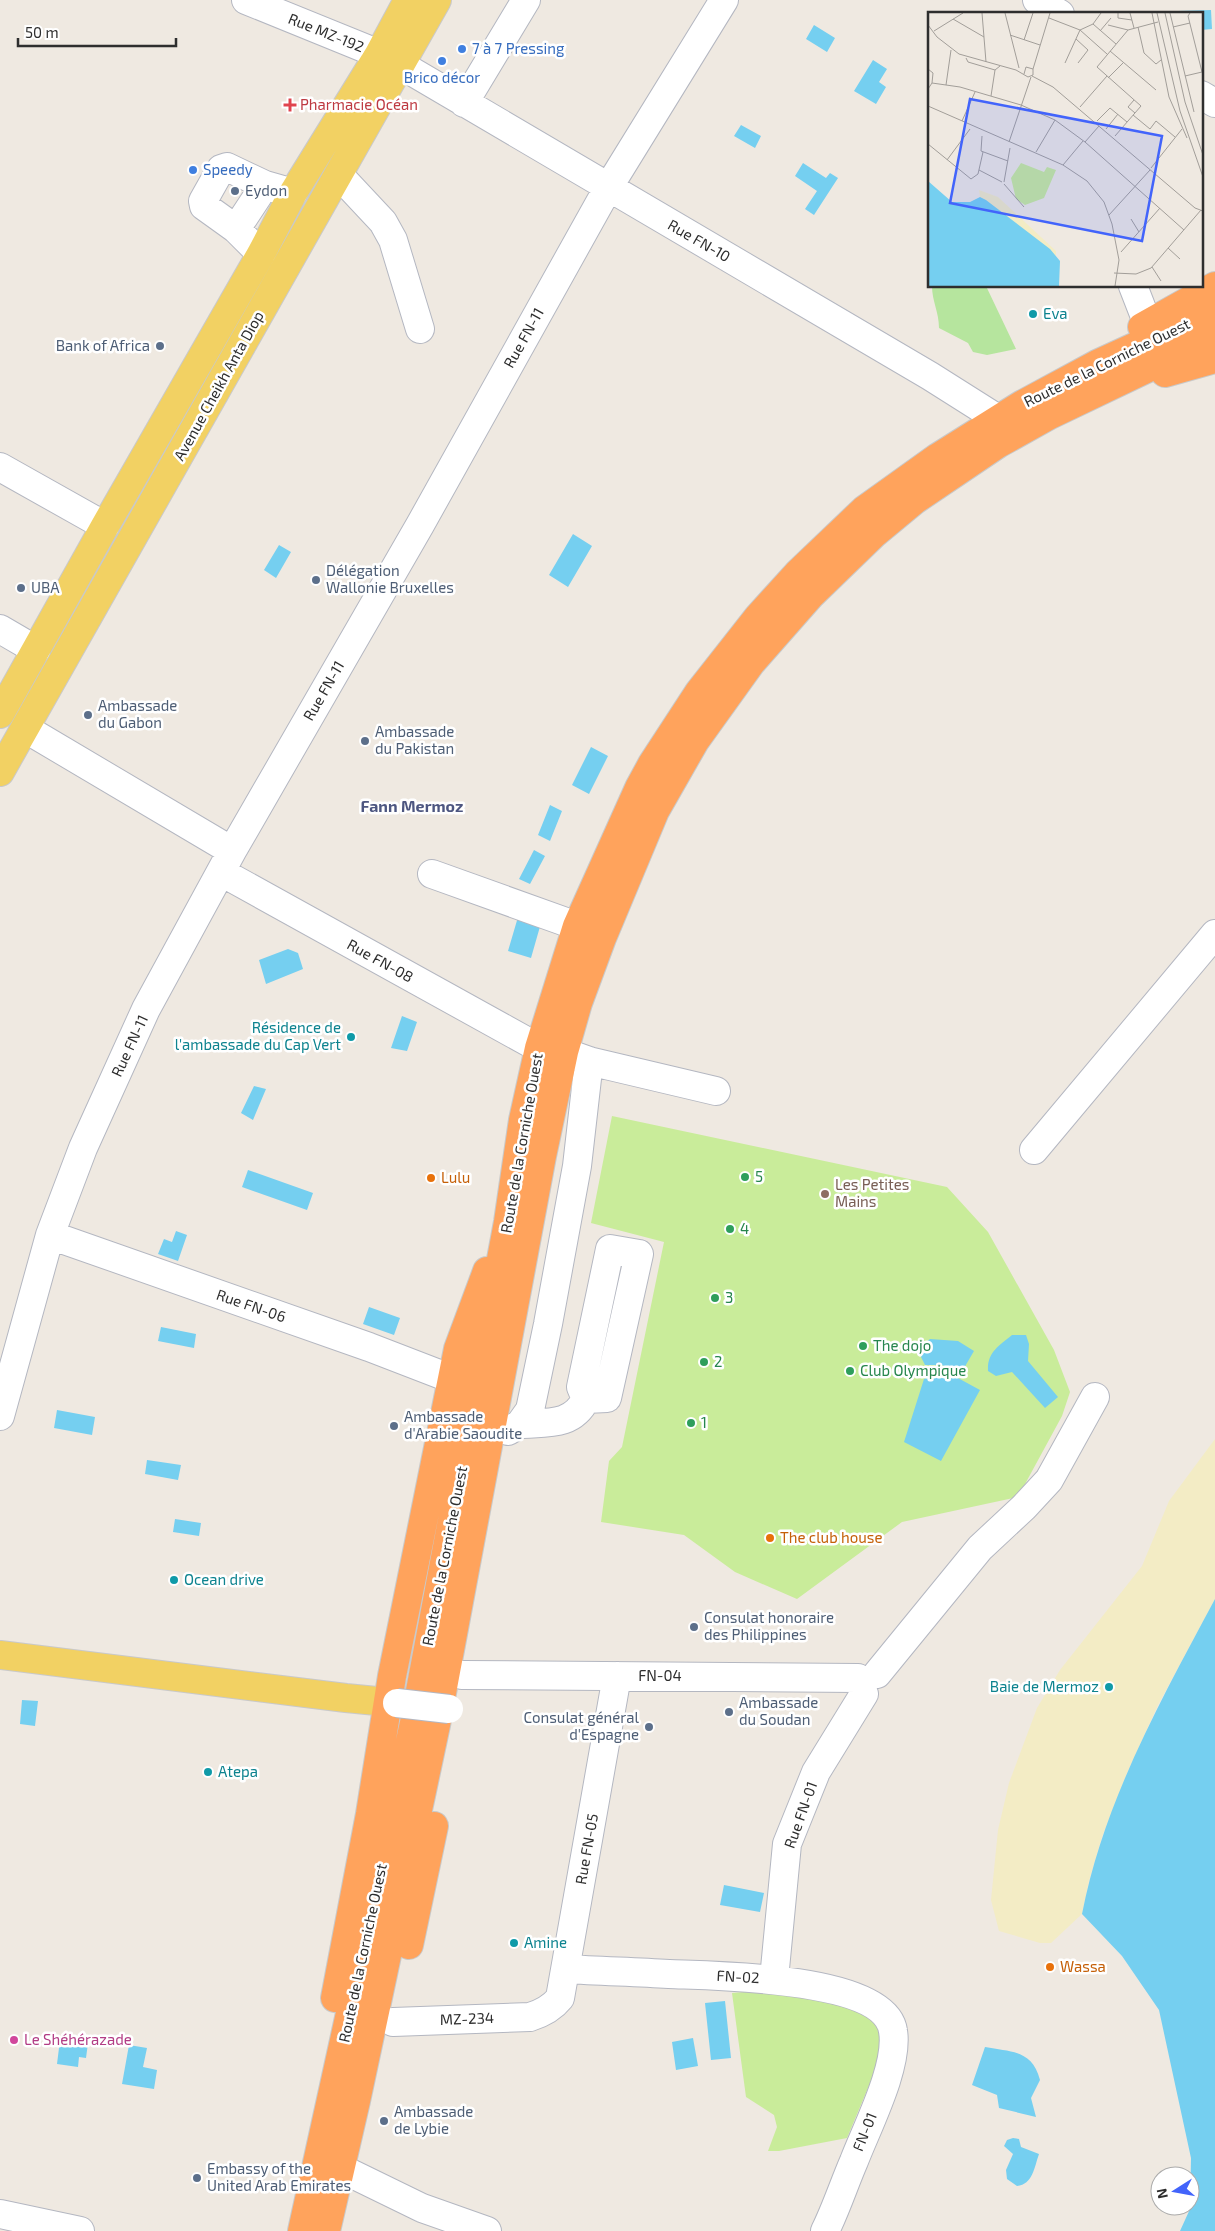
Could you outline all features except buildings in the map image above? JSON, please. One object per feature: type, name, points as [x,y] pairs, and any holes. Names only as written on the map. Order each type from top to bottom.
[{"type":"highway","points":[[1097,364],[1147,322],[1215,286]]},
{"type":"highway","name":"Route de la Corniche Ouest","points":[[302,2231],[414,1723],[508,1222],[524,1120],[564,1054],[577,926],[615,841],[652,764],[699,692],[758,617],[798,573],[864,510],[938,457],[998,419],[1097,364],[1215,310]]},
{"type":"highway","name":"Route de la Corniche Ouest","points":[[326,2231],[356,2101],[436,1725],[550,1117],[564,1054],[578,1003],[602,938],[655,811],[695,741],[751,664],[786,622],[832,573],[914,500],[998,444],[1050,415],[1215,336]]},
{"type":"highway","points":[[1119,382],[1168,373],[1215,359]]},
{"type":"highway","points":[[356,2101],[379,2066],[393,2022],[424,1878],[453,1710],[462,1675],[511,1429],[555,1172],[555,1136],[550,1117]]},
{"type":"highway","points":[[330,2108],[322,2064],[452,1379],[458,1350],[475,1299],[508,1222]]},
{"type":"main road","name":"Avenue Cheikh Anta Diop","points":[[0,772],[339,175],[390,59],[408,0]]},
{"type":"main road","name":"Avenue Cheikh Anta Diop","points":[[0,714],[104,526],[261,254],[293,193],[390,59],[437,0]]},
{"type":"main road","points":[[0,1655],[336,1697],[392,1702]]},
{"type":"street","name":"Rue MZ-192","points":[[246,0],[390,59]]},
{"type":"street","points":[[464,103],[526,0]]},
{"type":"street","name":"Rue FN-11","points":[[0,1416],[50,1234],[83,1148],[146,1009],[227,861],[420,526],[608,188],[724,0]]},
{"type":"street","points":[[1037,0],[1057,12]]},
{"type":"street","name":"Rue FN-10","points":[[390,59],[930,376],[998,419]]},
{"type":"street","points":[[1202,96],[1215,103]]},
{"type":"street","points":[[261,254],[236,230],[204,206],[203,201],[221,169],[227,167],[265,185],[293,193]]},
{"type":"street","points":[[339,175],[383,222],[394,240],[420,329]]},
{"type":"street","points":[[236,230],[265,185]]},
{"type":"street","points":[[1134,288],[1147,322]]},
{"type":"street","points":[[0,467],[104,526]]},
{"type":"street","points":[[0,629],[36,650]]},
{"type":"street","name":"Rue FN-08","points":[[26,729],[227,861],[564,1054],[716,1091]]},
{"type":"street","points":[[432,874],[577,926]]},
{"type":"street","points":[[1034,1150],[1215,934]]},
{"type":"street","points":[[511,1429],[530,1410],[577,1166],[564,1054]]},
{"type":"street","name":"Rue FN-06","points":[[50,1234],[360,1344],[452,1379]]},
{"type":"street","points":[[610,1249],[639,1254],[607,1398],[586,1399],[581,1387],[610,1249]]},
{"type":"street","name":"Rue FN-01","points":[[774,1979],[787,1844],[816,1772],[866,1682],[980,1548],[1024,1507],[1049,1480],[1095,1397]]},
{"type":"street","points":[[511,1429],[565,1421],[580,1410],[586,1399]]},
{"type":"street","name":"FN-04","points":[[462,1675],[617,1676],[866,1682]]},
{"type":"street","name":"Rue FN-05","points":[[542,2014],[560,1998],[617,1676]]},
{"type":"street","points":[[392,1702],[453,1710]]},
{"type":"street","name":"FN-02","points":[[566,1969],[774,1979],[820,1986],[857,1999],[883,2012],[893,2030]]},
{"type":"street","name":"MZ-234","points":[[393,2022],[530,2017],[542,2014]]},
{"type":"street","name":"FN-01","points":[[825,2231],[884,2084],[894,2051],[893,2030]]},
{"type":"street","points":[[340,2168],[422,2208],[487,2231]]},
{"type":"street","points":[[0,2214],[80,2231]]},
{"type":"green space","points":[[932,288],[987,288],[1016,349],[987,355],[973,352],[968,343],[939,328]]},
{"type":"green space","name":"Club Olympique","points":[[612,1116],[947,1187],[988,1232],[1054,1350],[1070,1392],[1062,1416],[1018,1497],[902,1522],[797,1599],[735,1572],[684,1535],[601,1522],[609,1461],[622,1447],[664,1242],[591,1223]]},
{"type":"green space","points":[[790,1988],[839,2003],[879,2023],[881,2057],[847,2138],[779,2151],[768,2151],[777,2127],[774,2115],[746,2097],[732,1993]]},
{"type":"sand","name":"Baie de Mermoz","points":[[1215,1439],[1215,1599],[1158,1705],[1127,1773],[1102,1837],[1089,1881],[1082,1914],[1051,1943],[1040,1943],[999,1931],[991,1900],[998,1830],[1009,1783],[1037,1708],[1060,1670],[1142,1566],[1169,1501]]},
{"type":"water","points":[[1211,10],[1212,29],[1202,30],[1202,12],[1178,11]]},
{"type":"water","points":[[814,25],[835,38],[827,52],[806,39]]},
{"type":"water","points":[[873,60],[887,69],[879,82],[886,87],[876,104],[854,91]]},
{"type":"water","points":[[741,125],[761,136],[755,148],[734,136]]},
{"type":"water","points":[[803,163],[826,178],[830,173],[838,178],[814,215],[805,209],[817,191],[795,176]]},
{"type":"water","points":[[573,534],[592,546],[568,587],[549,575]]},
{"type":"water","points":[[279,545],[291,552],[276,578],[264,570]]},
{"type":"water","points":[[591,747],[608,756],[589,794],[572,785]]},
{"type":"water","points":[[550,805],[562,811],[550,841],[538,835]]},
{"type":"water","points":[[534,850],[545,856],[530,884],[519,879]]},
{"type":"water","points":[[518,917],[541,923],[531,958],[508,951]]},
{"type":"water","points":[[288,949],[298,953],[303,969],[266,984],[259,960]]},
{"type":"water","points":[[402,1016],[417,1022],[407,1051],[391,1048]]},
{"type":"water","points":[[254,1086],[266,1089],[253,1120],[241,1113]]},
{"type":"water","points":[[248,1170],[313,1193],[307,1210],[242,1187]]},
{"type":"water","points":[[176,1231],[187,1235],[178,1261],[158,1254],[164,1239],[172,1242]]},
{"type":"water","points":[[369,1307],[400,1318],[394,1335],[363,1324]]},
{"type":"water","points":[[161,1327],[196,1334],[194,1348],[158,1341]]},
{"type":"water","points":[[1012,1335],[1026,1335],[1029,1344],[1028,1361],[1058,1397],[1045,1408],[1012,1372],[996,1376],[988,1371],[988,1364],[992,1354],[998,1346]]},
{"type":"water","points":[[930,1339],[958,1341],[974,1351],[960,1375],[942,1365],[925,1365],[921,1357],[926,1342]]},
{"type":"water","points":[[945,1371],[980,1390],[941,1461],[904,1442],[924,1379]]},
{"type":"water","points":[[57,1410],[95,1417],[92,1435],[54,1428]]},
{"type":"water","points":[[147,1460],[181,1465],[178,1480],[145,1474]]},
{"type":"water","points":[[175,1519],[201,1523],[199,1536],[173,1532]]},
{"type":"water","points":[[1215,1599],[1215,2231],[1180,2231],[1187,2216],[1200,2216],[1200,2166],[1191,2166],[1191,2158],[1159,2010],[1122,1956],[1082,1914],[1104,1831],[1136,1752]]},
{"type":"water","points":[[22,1700],[38,1701],[35,1726],[20,1724]]},
{"type":"water","points":[[724,1885],[764,1893],[760,1912],[720,1905]]},
{"type":"water","points":[[725,2001],[731,2058],[711,2060],[705,2003]]},
{"type":"water","points":[[693,2038],[698,2066],[676,2070],[672,2042]]},
{"type":"water","points":[[60,2040],[88,2043],[86,2058],[79,2057],[78,2067],[57,2064]]},
{"type":"water","points":[[129,2045],[147,2048],[143,2067],[157,2070],[154,2089],[122,2084]]},
{"type":"water","points":[[985,2047],[1020,2054],[1032,2063],[1040,2080],[1031,2098],[1036,2117],[999,2108],[997,2095],[972,2085]]},
{"type":"water","points":[[1019,2139],[1021,2147],[1039,2154],[1030,2179],[1017,2186],[1007,2179],[1006,2170],[1013,2154],[1004,2146],[1007,2140]]},
{"type":"place","name":"7 à 7 Pressing","points":[[462,49]]},
{"type":"place","name":"Brico décor","points":[[442,61]]},
{"type":"place","name":"Pharmacie Océan","points":[[290,105]]},
{"type":"place","name":"Speedy","points":[[193,170]]},
{"type":"place","name":"Eydon","points":[[235,191]]},
{"type":"place","name":"Eva","points":[[1033,314]]},
{"type":"place","name":"Bank of Africa","points":[[160,346]]},
{"type":"place","name":"Délégation Wallonie Bruxelles","points":[[316,580]]},
{"type":"place","name":"UBA","points":[[21,588]]},
{"type":"place","name":"Ambassade du Gabon","points":[[88,715]]},
{"type":"place","name":"Ambassade du Pakistan","points":[[365,741]]},
{"type":"place","name":"Résidence de l'ambassade du Cap Vert","points":[[351,1037]]},
{"type":"place","name":"5","points":[[745,1177]]},
{"type":"place","name":"Lulu","points":[[431,1178]]},
{"type":"place","name":"Les Petites Mains","points":[[825,1194]]},
{"type":"place","name":"4","points":[[730,1229]]},
{"type":"place","name":"3","points":[[715,1298]]},
{"type":"place","name":"The dojo","points":[[863,1346]]},
{"type":"place","name":"2","points":[[704,1362]]},
{"type":"place","name":"Club Olympique","points":[[850,1371]]},
{"type":"place","name":"1","points":[[691,1423]]},
{"type":"place","name":"Ambassade d'Arabie Saoudite","points":[[394,1426]]},
{"type":"place","name":"The club house","points":[[770,1538]]},
{"type":"place","name":"Ocean drive","points":[[174,1580]]},
{"type":"place","name":"Consulat honoraire des Philippines","points":[[694,1627]]},
{"type":"place","name":"Baie de Mermoz","points":[[1109,1687]]},
{"type":"place","name":"Ambassade du Soudan","points":[[729,1712]]},
{"type":"place","name":"Consulat général d'Espagne","points":[[649,1727]]},
{"type":"place","name":"Atepa","points":[[208,1772]]},
{"type":"place","name":"Amine","points":[[514,1943]]},
{"type":"place","name":"Wassa","points":[[1050,1967]]},
{"type":"place","name":"Le Shéhérazade","points":[[14,2040]]},
{"type":"place","name":"Ambassade de Lybie","points":[[384,2121]]},
{"type":"place","name":"Embassy of the United Arab Emirates","points":[[197,2178]]},
{"type":"district","name":"Fann Mermoz","points":[[412,806]]}]
